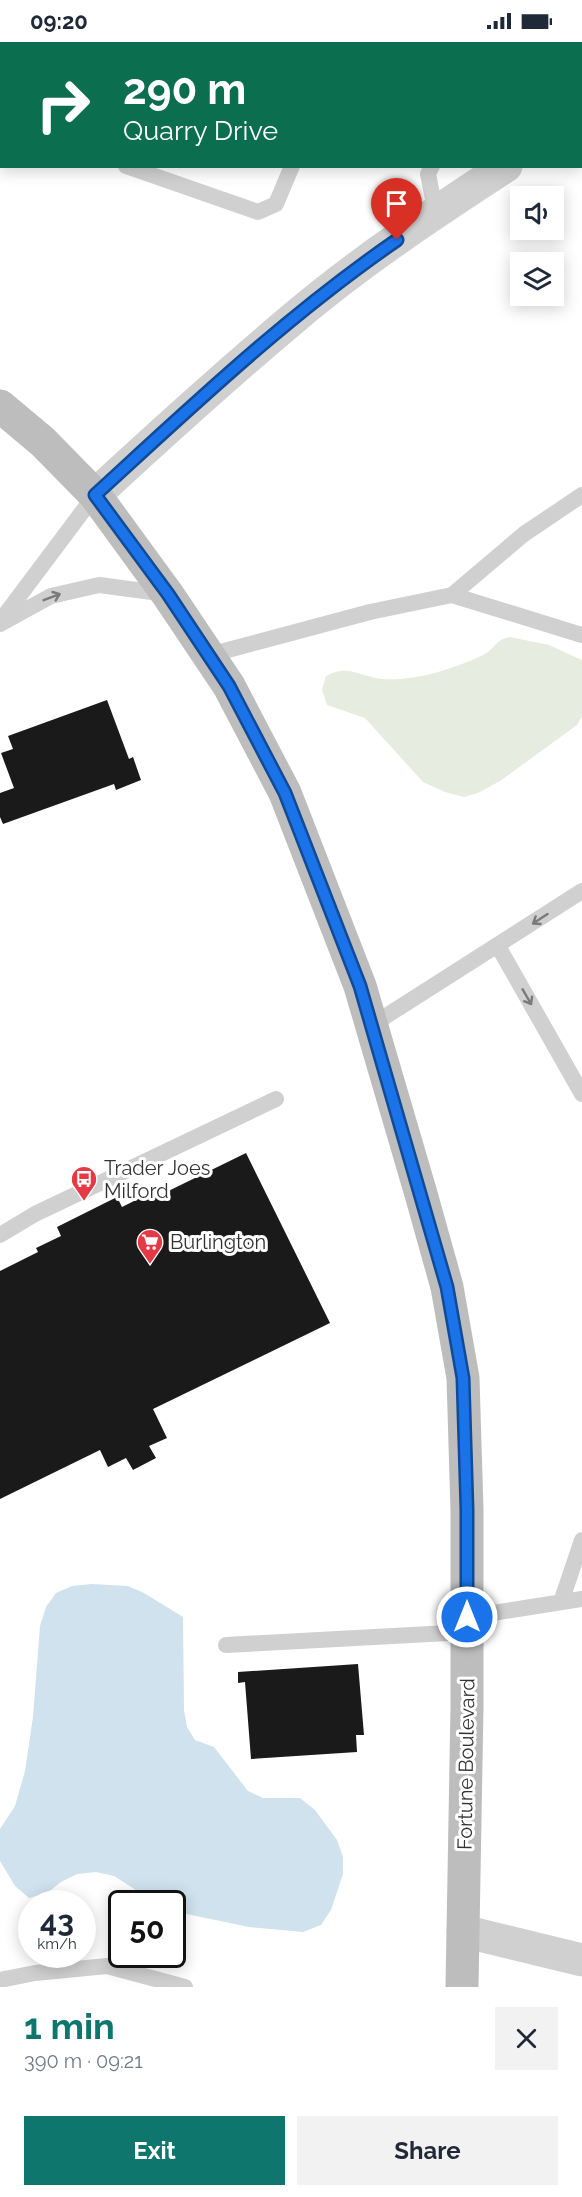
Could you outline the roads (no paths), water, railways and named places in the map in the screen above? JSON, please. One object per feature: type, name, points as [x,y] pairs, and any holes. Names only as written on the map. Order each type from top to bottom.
[{"type":"main road","name":"Fortune Boulevard","points":[[0,406],[43,442],[95,495],[168,594],[229,686],[285,793],[360,986],[372,1025],[447,1287],[463,1378],[467,1510],[467,1625],[462,1987]]},
{"type":"street","points":[[95,495],[216,383],[259,350],[294,317],[378,254],[503,168]]},
{"type":"street","points":[[463,1931],[582,1960]]},
{"type":"lane","points":[[132,168],[258,212],[276,204],[291,168]]},
{"type":"lane","points":[[431,168],[428,174],[436,214]]},
{"type":"lane","points":[[0,623],[95,495]]},
{"type":"lane","points":[[209,655],[370,612],[452,595],[524,534],[582,495]]},
{"type":"lane","points":[[0,623],[51,596],[99,585],[168,594]]},
{"type":"lane","points":[[452,595],[582,635]]},
{"type":"lane","points":[[372,1025],[582,891]]},
{"type":"lane","points":[[498,946],[582,1094]]},
{"type":"lane","points":[[0,1235],[35,1214],[276,1099]]},
{"type":"lane","points":[[561,1602],[582,1540]]},
{"type":"lane","points":[[226,1645],[467,1625],[561,1602],[581,1601]]},
{"type":"lane","points":[[0,1980],[35,1972],[107,1966],[185,1987]]},
{"type":"water","points":[[92,1584],[128,1586],[183,1617],[184,1710],[187,1727],[195,1740],[214,1747],[248,1791],[263,1798],[300,1798],[315,1810],[337,1840],[343,1857],[343,1874],[331,1910],[321,1925],[303,1932],[249,1927],[186,1914],[186,1890],[136,1890],[114,1876],[96,1872],[77,1874],[51,1890],[20,1890],[15,1886],[0,1861],[0,1829],[15,1806],[25,1771],[33,1717],[40,1626],[46,1607],[56,1593],[72,1586]]},
{"type":"place","name":"Trader Joes Milford","points":[[84,1202]]},
{"type":"place","name":"Burlington","points":[[150,1265]]}]
